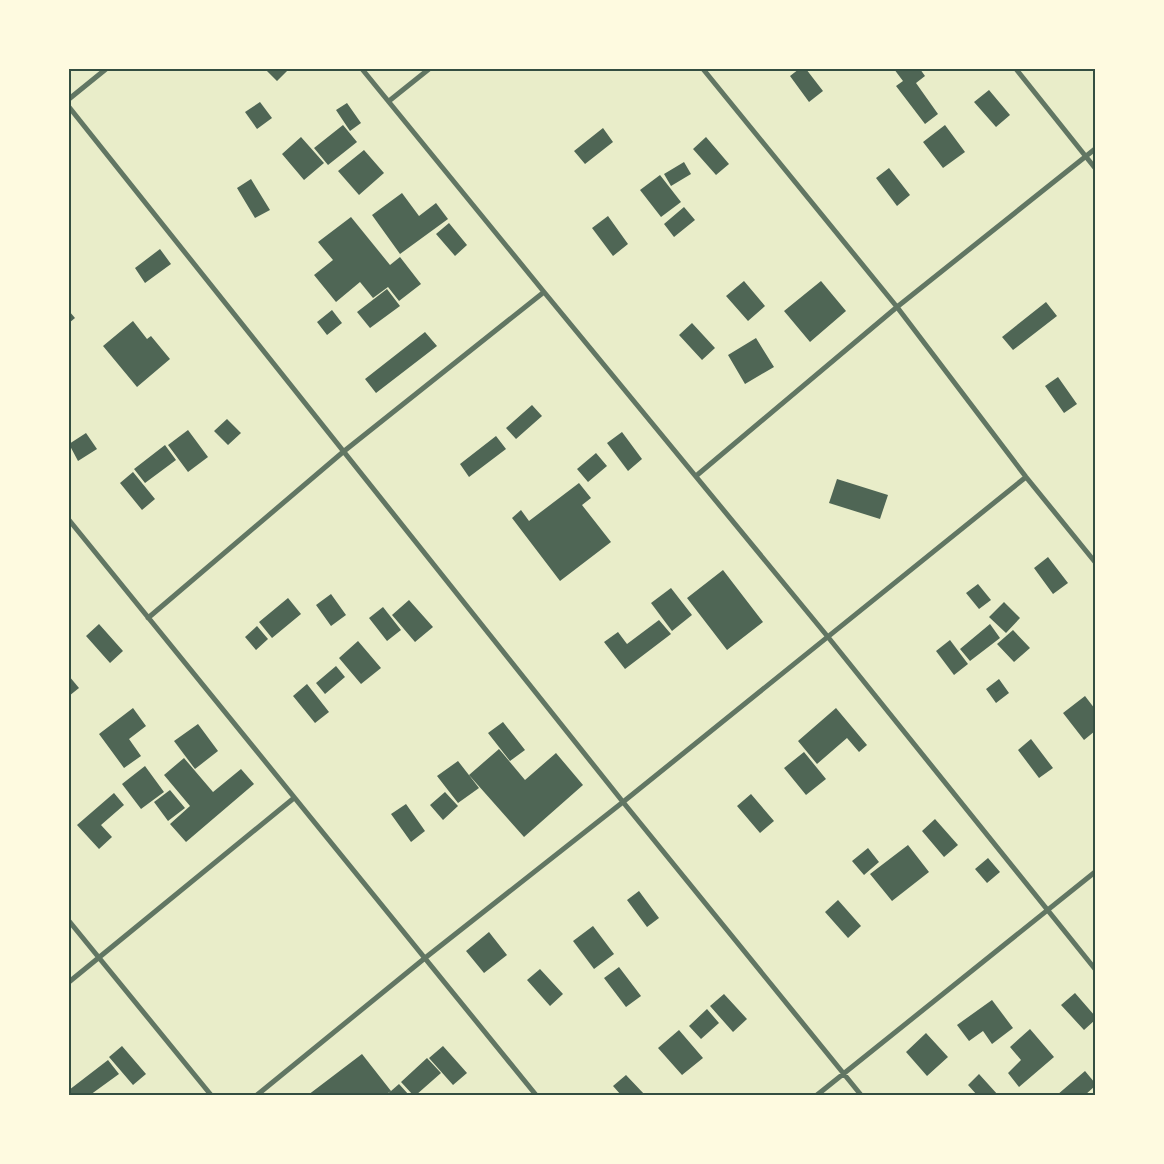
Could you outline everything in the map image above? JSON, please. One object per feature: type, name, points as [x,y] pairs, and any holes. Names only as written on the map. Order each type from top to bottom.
[{"type":"street","points":[[69,99],[106,69]]},
{"type":"street","points":[[362,69],[828,637],[1095,969]]},
{"type":"street","points":[[389,101],[429,69]]},
{"type":"street","points":[[702,69],[897,308],[1026,477],[1095,562]]},
{"type":"street","points":[[1016,69],[1095,168]]},
{"type":"street","points":[[69,107],[623,802],[861,1095]]},
{"type":"street","points":[[696,476],[897,308],[1095,149]]},
{"type":"street","points":[[148,618],[343,452],[544,292]]},
{"type":"street","points":[[257,1095],[425,958],[623,802],[1026,477]]},
{"type":"street","points":[[69,520],[536,1095]]},
{"type":"street","points":[[69,982],[294,798]]},
{"type":"street","points":[[817,1095],[1095,872]]},
{"type":"street","points":[[69,921],[212,1095]]},
{"type":"building","points":[[265,69],[289,69],[277,81]]},
{"type":"building","points":[[799,69],[806,69],[823,91],[809,102],[790,76]]},
{"type":"building","points":[[894,69],[920,69],[925,76],[916,83],[938,114],[925,124],[896,86],[903,81]]},
{"type":"building","points":[[989,90],[1010,115],[996,127],[974,102]]},
{"type":"building","points":[[260,102],[272,118],[257,129],[245,112]]},
{"type":"building","points":[[347,103],[361,123],[350,131],[336,110]]},
{"type":"building","points":[[343,125],[357,142],[328,165],[314,148]]},
{"type":"building","points":[[945,125],[965,152],[943,168],[923,142]]},
{"type":"building","points":[[603,128],[613,142],[585,164],[574,151]]},
{"type":"building","points":[[301,137],[324,163],[304,180],[282,154]]},
{"type":"building","points":[[706,137],[729,164],[716,175],[693,149]]},
{"type":"building","points":[[364,150],[384,173],[359,195],[338,171]]},
{"type":"building","points":[[684,162],[691,174],[671,186],[664,174]]},
{"type":"building","points":[[889,168],[910,195],[897,206],[876,178]]},
{"type":"building","points":[[660,175],[681,202],[661,217],[640,190]]},
{"type":"building","points":[[251,179],[270,210],[255,218],[237,188]]},
{"type":"building","points":[[402,193],[419,216],[436,203],[448,219],[400,254],[372,215]]},
{"type":"building","points":[[684,207],[695,220],[674,237],[664,224]]},
{"type":"building","points":[[608,216],[628,244],[613,256],[592,228]]},
{"type":"building","points":[[351,217],[390,265],[400,257],[421,284],[399,301],[388,287],[373,298],[360,282],[336,302],[314,275],[333,260],[318,242]]},
{"type":"building","points":[[449,223],[467,245],[455,256],[436,234]]},
{"type":"building","points":[[160,249],[171,264],[145,283],[135,268]]},
{"type":"building","points":[[744,281],[765,306],[748,321],[726,296]]},
{"type":"building","points":[[821,281],[846,311],[810,342],[784,311]]},
{"type":"building","points":[[387,289],[400,306],[370,328],[357,312]]},
{"type":"building","points":[[1046,302],[1057,316],[1013,350],[1002,337]]},
{"type":"building","points":[[332,310],[342,323],[327,335],[317,322]]},
{"type":"building","points":[[69,311],[75,318],[69,323]]},
{"type":"building","points":[[133,321],[147,339],[151,336],[170,359],[137,387],[103,346]]},
{"type":"building","points":[[692,323],[715,348],[702,360],[679,335]]},
{"type":"building","points":[[425,332],[437,346],[376,393],[365,379]]},
{"type":"building","points":[[756,338],[774,367],[745,384],[728,355]]},
{"type":"building","points":[[1058,377],[1077,404],[1064,413],[1045,386]]},
{"type":"building","points":[[532,405],[542,416],[516,439],[506,428]]},
{"type":"building","points":[[227,419],[241,433],[228,445],[214,431]]},
{"type":"building","points":[[188,430],[208,457],[188,472],[168,445]]},
{"type":"building","points":[[622,432],[642,459],[628,471],[607,443]]},
{"type":"building","points":[[86,433],[97,449],[78,461],[69,444]]},
{"type":"building","points":[[496,436],[506,449],[469,477],[460,464]]},
{"type":"building","points":[[165,445],[176,460],[145,483],[134,469]]},
{"type":"building","points":[[596,453],[607,466],[588,482],[577,469]]},
{"type":"building","points":[[133,472],[155,499],[142,510],[120,483]]},
{"type":"building","points":[[837,479],[888,495],[880,519],[829,503]]},
{"type":"building","points":[[579,483],[591,498],[582,505],[611,542],[560,581],[512,518],[521,510],[529,521]]},
{"type":"building","points":[[1048,557],[1068,583],[1053,594],[1034,568]]},
{"type":"building","points":[[723,570],[763,622],[727,650],[687,598]]},
{"type":"building","points":[[978,584],[991,600],[979,609],[966,593]]},
{"type":"building","points":[[671,588],[692,615],[672,631],[651,603]]},
{"type":"building","points":[[331,594],[346,615],[331,626],[316,605]]},
{"type":"building","points":[[288,598],[301,614],[272,638],[259,622]]},
{"type":"building","points":[[409,600],[433,627],[415,642],[392,615]]},
{"type":"building","points":[[1004,602],[1020,618],[1006,633],[989,617]]},
{"type":"building","points":[[383,607],[401,630],[387,641],[369,618]]},
{"type":"building","points":[[659,620],[671,634],[625,669],[604,642],[618,632],[627,644]]},
{"type":"building","points":[[99,624],[123,651],[110,663],[86,636]]},
{"type":"building","points":[[990,624],[1000,638],[970,661],[960,649]]},
{"type":"building","points":[[257,626],[268,639],[256,650],[245,637]]},
{"type":"building","points":[[1013,630],[1030,648],[1014,662],[997,644]]},
{"type":"building","points":[[950,640],[968,664],[954,675],[936,651]]},
{"type":"building","points":[[358,641],[381,668],[361,684],[339,658]]},
{"type":"building","points":[[336,666],[345,677],[325,694],[316,683]]},
{"type":"building","points":[[69,676],[79,688],[69,696]]},
{"type":"building","points":[[999,679],[1009,693],[996,703],[986,689]]},
{"type":"building","points":[[307,684],[329,712],[315,723],[293,696]]},
{"type":"building","points":[[1085,696],[1095,709],[1095,731],[1084,740],[1063,713]]},
{"type":"building","points":[[133,708],[146,726],[129,739],[141,756],[124,768],[99,734]]},
{"type":"building","points":[[836,708],[867,745],[859,752],[847,738],[817,764],[798,741]]},
{"type":"building","points":[[503,722],[525,750],[510,761],[488,733]]},
{"type":"building","points":[[198,724],[218,751],[195,769],[174,741]]},
{"type":"building","points":[[1031,739],[1053,768],[1039,778],[1018,750]]},
{"type":"building","points":[[499,749],[525,780],[556,753],[583,785],[524,837],[469,775]]},
{"type":"building","points":[[804,752],[826,779],[806,795],[784,768]]},
{"type":"building","points":[[184,758],[213,792],[241,769],[254,784],[186,842],[170,824],[190,806],[164,775]]},
{"type":"building","points":[[458,761],[479,788],[458,803],[437,776]]},
{"type":"building","points":[[145,766],[164,792],[141,809],[122,784]]},
{"type":"building","points":[[170,790],[185,808],[168,821],[154,802]]},
{"type":"building","points":[[445,792],[458,806],[443,820],[430,805]]},
{"type":"building","points":[[114,793],[124,805],[101,825],[112,837],[99,849],[77,825]]},
{"type":"building","points":[[751,794],[774,821],[760,833],[737,806]]},
{"type":"building","points":[[406,804],[425,831],[411,842],[391,814]]},
{"type":"building","points":[[935,819],[958,845],[944,857],[922,831]]},
{"type":"building","points":[[908,845],[929,872],[892,901],[870,874]]},
{"type":"building","points":[[868,848],[879,862],[864,875],[852,861]]},
{"type":"building","points":[[988,858],[1000,872],[987,883],[975,869]]},
{"type":"building","points":[[639,891],[659,918],[647,927],[627,900]]},
{"type":"building","points":[[838,900],[861,926],[848,938],[825,912]]},
{"type":"building","points":[[593,926],[614,954],[594,969],[573,941]]},
{"type":"building","points":[[489,932],[507,955],[484,973],[466,951]]},
{"type":"building","points":[[619,967],[641,996],[626,1007],[604,978]]},
{"type":"building","points":[[540,969],[563,994],[550,1006],[527,980]]},
{"type":"building","points":[[1075,993],[1095,1016],[1095,1020],[1084,1030],[1061,1005]]},
{"type":"building","points":[[724,994],[747,1019],[733,1032],[710,1006]]},
{"type":"building","points":[[992,1000],[1013,1028],[992,1044],[983,1031],[969,1041],[957,1025]]},
{"type":"building","points":[[707,1009],[719,1023],[701,1039],[689,1026]]},
{"type":"building","points":[[1030,1029],[1054,1057],[1019,1087],[1008,1073],[1021,1060],[1010,1047]]},
{"type":"building","points":[[679,1030],[703,1058],[682,1075],[658,1048]]},
{"type":"building","points":[[926,1033],[948,1057],[927,1076],[906,1052]]},
{"type":"building","points":[[122,1046],[146,1074],[133,1085],[109,1057]]},
{"type":"building","points":[[443,1046],[467,1073],[453,1085],[429,1058]]},
{"type":"building","points":[[362,1054],[391,1091],[385,1095],[308,1095]]},
{"type":"building","points":[[427,1058],[441,1073],[416,1095],[413,1095],[401,1082]]},
{"type":"building","points":[[108,1060],[119,1074],[90,1095],[69,1095],[69,1090]]},
{"type":"building","points":[[1085,1071],[1095,1083],[1095,1086],[1085,1095],[1057,1095]]},
{"type":"building","points":[[979,1074],[998,1095],[977,1095],[968,1085]]},
{"type":"building","points":[[626,1075],[645,1095],[621,1095],[613,1086]]},
{"type":"building","points":[[399,1084],[409,1095],[386,1095],[391,1091]]}]
